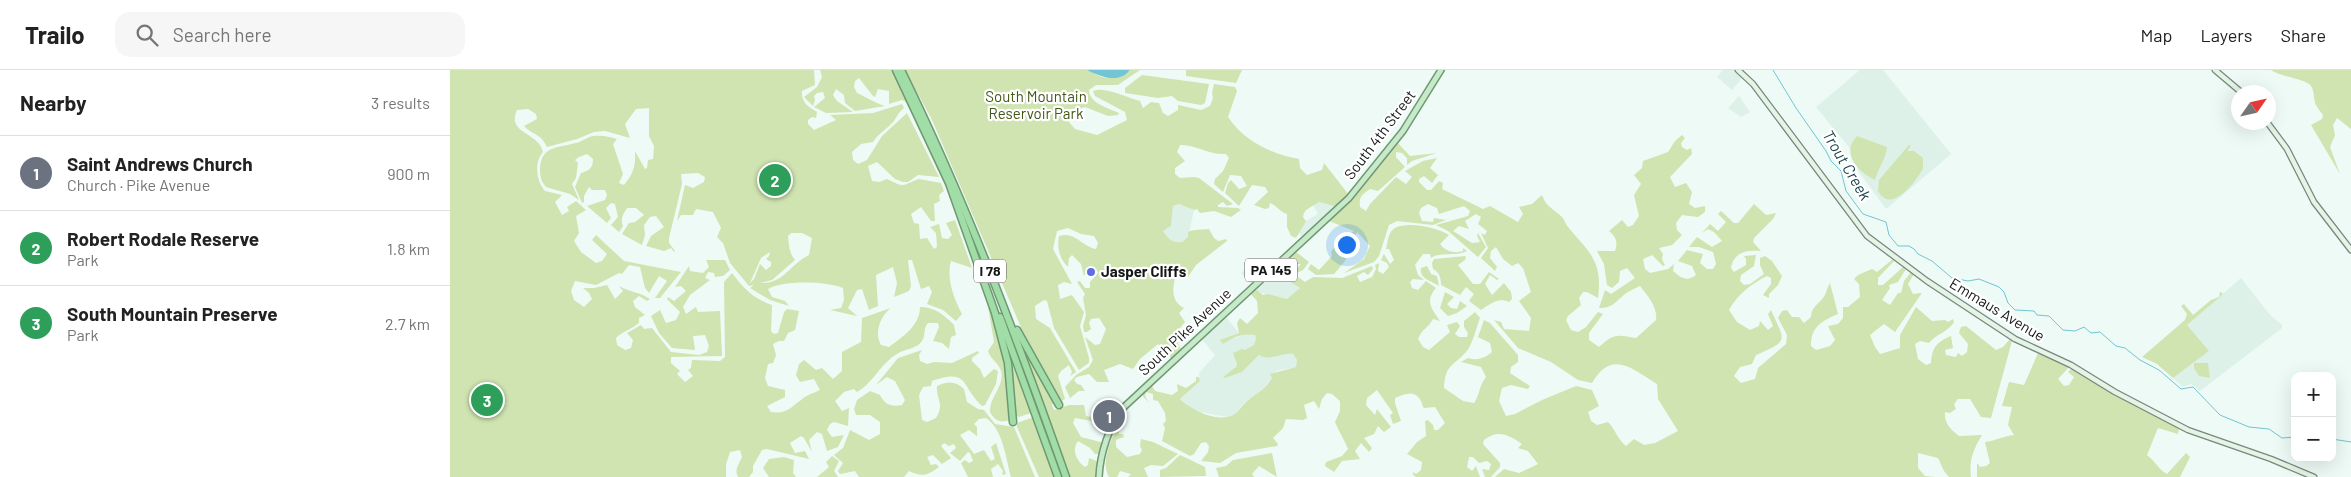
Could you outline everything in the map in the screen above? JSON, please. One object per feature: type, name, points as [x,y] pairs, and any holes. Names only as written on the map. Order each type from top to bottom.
[{"type":"highway","name":"I 78","points":[[896,70],[946,176],[1058,477]]},
{"type":"highway","name":"I 78","points":[[901,70],[934,136],[974,228],[1024,357],[1066,477]]},
{"type":"highway","points":[[963,222],[1006,352],[1013,422]]},
{"type":"highway","points":[[974,228],[1012,321],[1059,405]]},
{"type":"main road","name":"South 4th Street","points":[[1335,212],[1394,143],[1441,70]]},
{"type":"main road","name":"Emmaus Avenue","points":[[1738,70],[1753,84],[1867,236],[1927,281],[2015,339],[2071,365],[2115,392],[2188,430],[2271,459],[2314,477]]},
{"type":"main road","points":[[2215,70],[2233,85]]},
{"type":"main road","points":[[2273,130],[2287,149],[2314,202],[2351,250]]},
{"type":"main road","name":"South Pike Avenue","points":[[1099,477],[1101,461],[1112,427],[1120,412],[1136,394],[1335,212]]},
{"type":"shaded area","points":[[1723,70],[1735,70],[1743,77],[1732,90],[1717,77]]},
{"type":"shaded area","points":[[1860,70],[1883,70],[1951,154],[1886,209],[1854,165],[1849,147],[1816,107]]},
{"type":"shaded area","points":[[1739,96],[1750,112],[1741,117],[1728,108]]},
{"type":"shaded area","points":[[1319,202],[1337,207],[1303,238],[1298,232],[1306,221],[1318,214],[1314,206]]},
{"type":"shaded area","points":[[1179,204],[1194,210],[1188,237],[1182,242],[1175,243],[1168,239],[1163,231],[1171,226],[1173,206]]},
{"type":"shaded area","points":[[1256,260],[1268,271],[1253,285],[1241,273]]},
{"type":"shaded area","points":[[1272,273],[1281,279],[1286,278],[1300,288],[1287,299],[1257,292],[1254,288]]},
{"type":"shaded area","points":[[2241,278],[2270,315],[2282,325],[2282,328],[2200,391],[2191,384],[2183,387],[2173,378],[2209,351],[2187,325]]},
{"type":"shaded area","points":[[1225,316],[1239,333],[1224,339],[1223,344],[1230,339],[1249,334],[1255,335],[1256,338],[1254,345],[1236,360],[1237,364],[1234,370],[1225,375],[1242,372],[1259,355],[1272,358],[1287,353],[1293,354],[1297,360],[1296,367],[1276,371],[1269,385],[1246,401],[1234,415],[1227,417],[1196,411],[1180,399],[1200,381],[1199,373],[1215,355],[1201,338]]},
{"type":"green space","points":[[450,70],[814,70],[815,85],[802,91],[802,95],[804,102],[817,112],[816,118],[812,117],[808,120],[808,124],[814,130],[836,120],[830,115],[873,113],[902,104],[904,108],[873,142],[861,144],[852,152],[853,160],[858,164],[867,160],[882,136],[907,113],[939,177],[918,175],[908,182],[903,182],[895,179],[877,162],[868,166],[872,181],[879,182],[887,179],[904,185],[919,179],[941,183],[944,191],[939,195],[940,201],[934,204],[935,221],[931,221],[921,207],[911,214],[914,223],[919,224],[920,239],[927,238],[934,249],[937,247],[936,233],[930,227],[939,224],[942,238],[948,239],[952,235],[946,223],[955,220],[972,268],[951,261],[950,281],[956,302],[962,314],[956,321],[943,310],[927,304],[932,292],[929,286],[921,289],[912,260],[908,260],[911,286],[909,291],[894,297],[897,283],[893,267],[876,275],[878,306],[869,310],[862,289],[857,290],[848,308],[857,316],[830,310],[841,308],[844,300],[843,288],[827,284],[794,283],[775,286],[768,289],[772,297],[785,301],[789,306],[770,300],[750,288],[754,285],[749,286],[730,263],[723,243],[717,237],[721,228],[713,212],[696,209],[693,215],[681,215],[677,221],[685,185],[693,188],[704,182],[705,177],[698,173],[681,174],[682,184],[669,238],[669,243],[675,251],[671,248],[664,251],[646,246],[651,236],[664,227],[656,216],[650,217],[644,225],[645,235],[642,245],[622,234],[629,223],[635,222],[644,215],[636,208],[627,208],[622,217],[623,226],[619,232],[611,225],[618,217],[615,204],[611,203],[606,208],[611,218],[607,223],[587,206],[605,200],[607,195],[605,190],[592,190],[589,187],[582,203],[575,187],[581,173],[592,167],[593,159],[587,154],[575,160],[578,163],[576,178],[572,184],[579,200],[570,194],[546,187],[541,179],[540,169],[544,156],[552,149],[592,136],[609,137],[617,139],[613,144],[623,174],[619,183],[624,185],[633,170],[635,151],[645,169],[647,168],[648,160],[653,159],[654,146],[649,136],[649,108],[636,109],[625,124],[630,138],[605,131],[594,132],[547,147],[539,136],[524,126],[537,119],[536,114],[528,109],[517,110],[515,118],[519,129],[536,140],[543,152],[537,166],[538,177],[542,187],[545,191],[562,195],[555,202],[562,215],[569,211],[567,207],[576,201],[586,210],[576,216],[579,233],[574,241],[581,252],[596,263],[602,261],[607,254],[592,240],[596,235],[624,261],[681,272],[660,298],[655,298],[667,281],[659,276],[649,293],[645,288],[640,267],[629,265],[622,274],[619,273],[596,285],[575,281],[571,291],[574,300],[584,307],[592,299],[583,288],[607,285],[615,299],[623,291],[619,286],[650,299],[647,301],[639,296],[633,301],[635,307],[645,315],[639,318],[639,323],[616,338],[617,345],[625,350],[631,348],[633,340],[627,333],[641,325],[644,329],[652,328],[671,352],[699,355],[707,352],[709,346],[705,335],[693,336],[695,350],[672,348],[659,333],[651,316],[660,310],[666,323],[676,320],[680,312],[667,299],[668,297],[674,301],[686,291],[681,286],[675,287],[689,266],[690,271],[703,273],[709,267],[706,260],[725,260],[730,270],[723,276],[715,277],[714,273],[708,272],[705,278],[710,280],[690,295],[683,307],[686,314],[696,307],[698,312],[720,311],[722,356],[671,357],[671,363],[680,371],[677,374],[685,382],[693,376],[688,370],[691,368],[692,360],[720,361],[725,357],[724,282],[732,273],[749,292],[760,300],[772,305],[771,331],[774,334],[778,333],[784,312],[787,309],[799,311],[795,330],[788,333],[784,341],[773,344],[776,355],[773,363],[768,364],[765,378],[768,386],[785,390],[785,397],[767,406],[771,412],[788,410],[805,397],[820,390],[814,379],[800,382],[796,375],[799,364],[804,360],[816,370],[822,368],[833,379],[842,371],[842,352],[861,342],[862,318],[891,308],[881,320],[878,330],[881,345],[889,347],[905,335],[914,325],[920,307],[930,308],[943,315],[954,325],[956,335],[951,337],[949,349],[942,343],[933,341],[939,327],[938,323],[928,323],[920,344],[891,358],[863,388],[857,392],[854,389],[844,392],[835,401],[842,411],[849,408],[848,426],[834,422],[830,424],[827,430],[832,437],[844,435],[838,447],[827,451],[822,434],[817,432],[809,440],[812,452],[801,436],[790,443],[795,453],[805,451],[809,459],[767,449],[762,450],[749,477],[738,477],[737,474],[737,467],[742,457],[740,450],[730,452],[726,464],[726,477],[450,477]],"holes":[[[791,233],[802,233],[812,238],[809,255],[781,277],[775,280],[760,283],[772,280],[795,260],[789,246],[788,236]],[[770,252],[766,259],[771,262],[771,266],[766,270],[760,264],[754,279],[750,283],[761,258]]]},
{"type":"green space","points":[[820,70],[892,70],[952,197],[989,302],[1006,359],[1010,420],[998,420],[990,412],[992,401],[1002,376],[1000,368],[988,351],[994,342],[987,301],[944,183],[906,102],[902,100],[889,104],[889,91],[878,89],[875,97],[873,96],[859,78],[855,81],[854,87],[857,93],[885,106],[855,111],[845,103],[844,95],[836,89],[833,95],[837,101],[853,112],[826,113],[814,107],[825,98],[823,92],[817,93],[814,96],[813,106],[804,97],[817,87],[822,77]]},
{"type":"green space","name":"South Mountain Reservoir Park","points":[[905,70],[1091,70],[1099,76],[1110,78],[1126,74],[1130,70],[1140,70],[1118,85],[1096,85],[1089,90],[1090,95],[1096,102],[1119,113],[1118,115],[1108,116],[1085,107],[1074,111],[1069,122],[1075,129],[1097,135],[1127,120],[1125,112],[1095,96],[1093,91],[1104,90],[1140,101],[1143,108],[1151,102],[1159,103],[1163,113],[1168,116],[1178,110],[1178,105],[1201,110],[1210,106],[1213,98],[1214,84],[1235,87],[1237,91],[1228,117],[1242,133],[1268,150],[1299,159],[1300,168],[1307,175],[1322,170],[1324,163],[1349,195],[1337,207],[1319,202],[1307,210],[1303,217],[1306,221],[1296,238],[1291,236],[1287,227],[1287,214],[1270,203],[1269,208],[1265,209],[1254,205],[1268,192],[1265,187],[1252,185],[1239,206],[1225,193],[1231,180],[1239,189],[1247,186],[1241,176],[1230,175],[1223,192],[1214,184],[1215,179],[1223,171],[1229,158],[1226,154],[1213,153],[1191,146],[1180,145],[1177,152],[1185,161],[1175,168],[1175,174],[1180,178],[1199,178],[1233,204],[1227,206],[1223,202],[1218,207],[1238,208],[1241,210],[1231,217],[1214,211],[1200,213],[1197,209],[1194,210],[1179,204],[1173,206],[1171,226],[1163,231],[1171,240],[1182,242],[1188,237],[1188,232],[1209,229],[1218,241],[1226,239],[1227,241],[1196,265],[1188,277],[1177,271],[1173,292],[1176,301],[1184,308],[1179,313],[1185,322],[1177,335],[1177,341],[1181,349],[1171,358],[1158,344],[1140,359],[1133,369],[1120,364],[1104,370],[1109,382],[1097,382],[1089,374],[1077,377],[1074,380],[1085,391],[1079,391],[1070,398],[1065,387],[1076,375],[1089,367],[1093,360],[1085,337],[1095,345],[1100,344],[1106,329],[1099,318],[1091,319],[1089,323],[1091,329],[1087,332],[1084,332],[1083,326],[1086,315],[1083,298],[1085,294],[1077,282],[1080,281],[1085,288],[1090,288],[1090,282],[1098,273],[1096,269],[1087,271],[1084,276],[1081,264],[1072,255],[1069,258],[1068,267],[1061,256],[1058,245],[1059,236],[1065,235],[1074,237],[1096,249],[1098,243],[1094,236],[1081,234],[1068,228],[1057,231],[1053,249],[1072,284],[1064,282],[1058,285],[1060,299],[1072,295],[1084,312],[1080,326],[1089,358],[1089,363],[1079,370],[1054,328],[1047,301],[1044,300],[1035,306],[1036,319],[1050,328],[1076,372],[1070,376],[1072,372],[1069,365],[1058,376],[1065,399],[1062,401],[1023,332],[932,120]]},
{"type":"green space","points":[[1186,70],[1242,70],[1236,83],[1186,76]]},
{"type":"green space","points":[[2271,70],[2351,70],[2351,129],[2337,118],[2333,125],[2335,135],[2330,147],[2340,174],[2311,125],[2322,119],[2323,115],[2316,105],[2311,86]]},
{"type":"green space","points":[[1142,75],[1209,84],[1205,103],[1201,105],[1178,101],[1172,96],[1158,98],[1125,93],[1125,88]]},
{"type":"green space","points":[[1682,135],[1685,138],[1681,143],[1682,147],[1687,150],[1691,148],[1692,154],[1670,177],[1675,187],[1686,183],[1692,192],[1689,204],[1695,208],[1705,206],[1705,212],[1698,217],[1682,215],[1676,223],[1677,230],[1682,235],[1672,245],[1659,248],[1663,254],[1662,259],[1665,265],[1663,266],[1652,255],[1643,259],[1645,269],[1650,273],[1668,269],[1674,264],[1673,271],[1679,276],[1687,279],[1693,277],[1696,275],[1692,266],[1678,261],[1687,250],[1703,254],[1700,263],[1707,269],[1713,269],[1716,264],[1713,252],[1699,247],[1689,247],[1697,237],[1712,247],[1722,241],[1714,232],[1708,229],[1702,233],[1710,224],[1718,231],[1726,222],[1718,214],[1721,211],[1734,223],[1738,223],[1754,204],[1766,215],[1776,213],[1773,219],[1754,238],[1753,242],[1761,251],[1750,251],[1738,255],[1731,268],[1734,272],[1746,265],[1744,256],[1756,255],[1754,266],[1741,275],[1740,281],[1744,285],[1750,284],[1764,274],[1760,265],[1760,258],[1765,256],[1772,261],[1782,276],[1778,285],[1769,294],[1769,298],[1763,295],[1771,284],[1771,278],[1767,276],[1745,290],[1729,310],[1737,322],[1750,330],[1759,326],[1760,321],[1768,330],[1773,326],[1768,314],[1771,310],[1782,339],[1775,346],[1756,355],[1752,364],[1740,367],[1734,376],[1741,383],[1755,379],[1758,368],[1786,344],[1787,335],[1778,318],[1782,311],[1787,310],[1792,317],[1799,317],[1804,323],[1811,317],[1812,310],[1825,295],[1830,283],[1838,314],[1818,325],[1813,334],[1811,346],[1816,350],[1830,346],[1835,340],[1828,326],[1838,324],[1843,318],[1843,307],[1848,307],[1860,297],[1859,284],[1854,279],[1858,275],[1872,269],[1877,272],[1893,259],[1895,260],[1878,278],[1878,285],[1883,285],[1903,267],[1906,269],[1898,282],[1889,285],[1890,288],[1882,300],[1890,305],[1898,293],[1901,293],[1904,281],[1911,272],[1914,274],[1908,284],[1913,294],[1922,293],[1895,332],[1884,324],[1870,335],[1880,354],[1900,348],[1900,335],[1916,307],[1932,321],[1945,320],[1948,322],[1953,319],[1954,322],[1929,343],[1920,341],[1915,344],[1918,359],[1926,365],[1931,363],[1936,346],[1942,340],[1951,336],[1953,348],[1945,350],[1946,355],[1956,357],[1958,353],[1962,356],[1967,352],[1968,344],[1959,333],[1961,327],[1966,326],[1996,350],[2003,347],[2010,339],[2012,341],[1991,418],[1981,417],[1970,399],[1958,399],[1954,404],[1956,409],[1950,413],[1945,412],[1948,426],[1959,436],[1982,435],[1972,455],[1971,477],[1949,477],[1938,458],[1918,453],[1918,468],[1925,476],[1935,477],[1495,477],[1504,469],[1519,473],[1538,464],[1528,451],[1518,448],[1522,444],[1513,438],[1499,434],[1484,440],[1483,444],[1500,463],[1500,467],[1491,477],[1485,477],[1482,469],[1489,470],[1491,464],[1487,461],[1479,463],[1473,457],[1469,457],[1467,467],[1472,471],[1476,466],[1480,477],[1416,477],[1413,475],[1413,472],[1416,474],[1421,470],[1422,462],[1407,454],[1417,442],[1426,436],[1425,421],[1428,420],[1433,425],[1434,430],[1438,430],[1445,423],[1435,407],[1424,408],[1419,397],[1409,393],[1395,398],[1401,421],[1393,424],[1390,415],[1393,413],[1377,390],[1367,398],[1366,405],[1375,415],[1377,409],[1391,427],[1384,432],[1378,426],[1374,434],[1364,438],[1372,448],[1369,452],[1361,443],[1355,451],[1360,459],[1342,461],[1334,472],[1325,466],[1326,462],[1342,456],[1348,449],[1335,422],[1340,411],[1340,401],[1332,394],[1327,393],[1322,399],[1319,409],[1314,401],[1304,405],[1307,418],[1303,420],[1286,419],[1283,428],[1273,438],[1278,444],[1277,446],[1236,453],[1220,463],[1201,461],[1208,452],[1209,446],[1206,442],[1201,443],[1194,454],[1190,456],[1162,441],[1165,428],[1163,424],[1166,421],[1165,413],[1158,401],[1153,400],[1153,394],[1146,392],[1145,396],[1149,403],[1141,394],[1152,386],[1155,391],[1172,395],[1178,391],[1177,384],[1186,388],[1196,381],[1196,377],[1199,377],[1200,381],[1180,399],[1205,414],[1227,417],[1235,414],[1247,401],[1267,385],[1272,378],[1270,374],[1296,367],[1297,360],[1293,354],[1268,358],[1259,355],[1242,372],[1223,377],[1236,367],[1237,364],[1233,353],[1254,345],[1255,335],[1238,336],[1223,344],[1220,340],[1239,333],[1237,323],[1240,318],[1247,324],[1258,313],[1257,301],[1250,293],[1254,288],[1263,295],[1268,294],[1287,299],[1300,288],[1289,281],[1298,277],[1305,282],[1313,277],[1342,278],[1372,266],[1373,269],[1368,275],[1364,272],[1357,276],[1360,282],[1372,277],[1376,269],[1375,265],[1379,263],[1378,271],[1383,274],[1389,267],[1387,263],[1381,260],[1384,254],[1390,264],[1394,260],[1389,249],[1386,249],[1390,234],[1395,228],[1407,225],[1422,226],[1444,232],[1449,235],[1440,244],[1444,248],[1456,252],[1463,251],[1463,248],[1467,251],[1431,258],[1430,254],[1423,254],[1415,265],[1418,275],[1424,280],[1413,279],[1410,282],[1412,288],[1418,290],[1426,281],[1436,288],[1431,297],[1430,304],[1440,321],[1433,319],[1421,333],[1418,339],[1423,347],[1429,350],[1450,332],[1447,325],[1457,322],[1460,326],[1455,334],[1459,337],[1467,337],[1468,333],[1464,327],[1464,321],[1475,312],[1480,318],[1468,349],[1448,370],[1444,388],[1463,401],[1474,403],[1486,377],[1481,367],[1461,362],[1468,358],[1481,358],[1492,352],[1490,343],[1478,337],[1484,320],[1490,323],[1518,355],[1518,362],[1511,367],[1510,373],[1530,386],[1528,389],[1511,385],[1502,388],[1499,401],[1506,416],[1515,414],[1576,386],[1592,390],[1599,406],[1588,412],[1591,421],[1597,425],[1608,422],[1626,446],[1634,439],[1644,445],[1655,443],[1678,431],[1658,399],[1657,384],[1631,368],[1615,364],[1607,367],[1592,383],[1578,380],[1551,362],[1518,348],[1494,320],[1501,322],[1504,329],[1529,331],[1531,318],[1519,301],[1531,292],[1523,268],[1518,263],[1512,266],[1503,259],[1496,247],[1491,251],[1490,258],[1497,267],[1495,271],[1481,258],[1488,248],[1481,233],[1485,235],[1487,231],[1478,224],[1481,217],[1476,214],[1465,221],[1469,229],[1459,226],[1453,231],[1472,243],[1480,242],[1477,236],[1478,233],[1486,247],[1478,257],[1448,231],[1436,225],[1468,216],[1470,211],[1464,206],[1439,214],[1437,208],[1428,204],[1421,208],[1419,213],[1422,221],[1433,222],[1434,218],[1446,220],[1433,225],[1397,221],[1389,225],[1379,256],[1374,262],[1344,273],[1364,259],[1370,246],[1357,232],[1345,261],[1334,274],[1316,275],[1308,269],[1311,264],[1319,270],[1332,256],[1331,252],[1338,241],[1354,231],[1329,221],[1346,206],[1397,142],[1410,156],[1437,153],[1412,161],[1407,165],[1407,158],[1402,153],[1396,152],[1396,157],[1405,167],[1378,191],[1370,189],[1364,193],[1360,198],[1360,207],[1366,211],[1370,204],[1396,177],[1406,184],[1412,177],[1405,171],[1423,161],[1437,158],[1430,168],[1438,175],[1432,183],[1424,176],[1419,179],[1419,182],[1427,190],[1431,190],[1439,181],[1443,183],[1442,189],[1483,209],[1490,206],[1518,222],[1523,214],[1519,207],[1532,204],[1542,195],[1550,208],[1562,217],[1593,258],[1598,275],[1598,298],[1583,292],[1579,298],[1581,305],[1566,320],[1571,330],[1578,332],[1586,327],[1598,312],[1603,314],[1589,333],[1589,340],[1599,347],[1616,336],[1636,338],[1656,320],[1654,306],[1640,286],[1627,293],[1611,306],[1599,308],[1605,290],[1611,294],[1635,278],[1627,268],[1620,271],[1619,282],[1612,288],[1607,285],[1604,264],[1597,251],[1615,251],[1616,240],[1609,231],[1622,220],[1628,227],[1633,225],[1639,216],[1634,195],[1641,184],[1634,175],[1642,168],[1643,161],[1668,152],[1675,141]]},
{"type":"green space","points":[[1857,136],[1887,147],[1875,180],[1863,173],[1851,156],[1852,142]]},
{"type":"green space","points":[[1909,145],[1911,146],[1907,151],[1914,151],[1923,158],[1923,169],[1909,188],[1896,198],[1889,200],[1878,191],[1879,180]]},
{"type":"green space","points":[[1295,251],[1309,262],[1303,270],[1290,276],[1301,264],[1292,262],[1286,263],[1280,271],[1280,275],[1286,278],[1281,279],[1272,273]]},
{"type":"green space","points":[[1466,256],[1465,260],[1458,265],[1473,284],[1480,284],[1489,272],[1499,279],[1497,280],[1490,275],[1485,284],[1492,295],[1504,283],[1511,292],[1512,299],[1509,302],[1498,301],[1481,310],[1469,301],[1474,294],[1466,287],[1460,295],[1441,285],[1440,276],[1433,269],[1432,263],[1434,259]]},
{"type":"green space","points":[[1427,266],[1431,274],[1437,276],[1439,286],[1422,275],[1421,268]]},
{"type":"green space","points":[[1445,292],[1454,297],[1447,304],[1451,308],[1457,309],[1460,301],[1467,306],[1457,313],[1448,316],[1440,308]]},
{"type":"green space","points":[[2220,292],[2223,293],[2221,296],[2187,325],[2209,351],[2173,378],[2157,364],[2142,357],[2185,320],[2187,314],[2181,306],[2184,304],[2193,315],[2211,300],[2219,297]]},
{"type":"green space","points":[[1014,328],[1055,401],[1052,405],[1054,410],[1069,405],[1084,405],[1086,416],[1097,418],[1097,422],[1075,418],[1073,423],[1081,437],[1104,443],[1100,454],[1095,454],[1090,448],[1078,441],[1075,448],[1077,459],[1085,467],[1088,465],[1089,458],[1099,462],[1097,477],[1069,477]]},
{"type":"green space","points":[[922,350],[919,355],[920,361],[927,364],[934,362],[952,363],[978,351],[979,353],[972,358],[972,361],[980,369],[984,378],[994,369],[998,371],[996,384],[985,405],[982,406],[959,378],[944,378],[932,381],[931,386],[923,387],[919,395],[922,420],[927,422],[936,418],[939,413],[940,405],[937,386],[945,383],[958,384],[964,389],[967,402],[978,409],[984,410],[995,424],[1014,427],[1035,477],[1011,477],[1000,437],[992,423],[986,418],[979,419],[974,424],[977,427],[977,436],[969,430],[960,435],[974,454],[984,450],[991,461],[995,459],[991,447],[996,443],[1006,474],[1002,475],[1003,471],[998,464],[991,469],[993,477],[968,477],[961,463],[965,460],[969,463],[973,461],[970,453],[968,452],[960,461],[950,453],[956,448],[954,444],[949,446],[944,443],[941,446],[951,458],[942,464],[933,455],[927,457],[931,465],[936,464],[939,467],[928,474],[921,475],[909,471],[904,477],[859,477],[855,471],[840,474],[838,471],[843,463],[834,455],[843,448],[850,430],[869,440],[880,434],[880,422],[870,415],[856,415],[854,409],[857,400],[870,391],[880,395],[889,404],[895,406],[902,405],[905,400],[895,381],[887,377],[876,385],[898,358]]},
{"type":"green space","points":[[1008,353],[1031,413],[1019,417],[1015,415]]},
{"type":"green space","points":[[2038,353],[2069,367],[2058,379],[2064,386],[2069,385],[2074,377],[2068,372],[2072,368],[2179,428],[2178,434],[2158,428],[2147,455],[2167,474],[2186,453],[2190,457],[2180,477],[1977,477],[1977,463],[1980,467],[1990,463],[1985,442],[2014,435],[2008,425],[2012,407],[2002,406],[2009,382],[2024,385]]},
{"type":"green space","points":[[2194,363],[2208,363],[2210,378],[2199,376],[2194,368]]},
{"type":"green space","points":[[1034,417],[1056,477],[1039,477],[1017,427],[1017,423]]},
{"type":"green space","points":[[1121,421],[1124,427],[1119,430],[1119,434],[1123,434],[1124,437],[1116,440],[1116,447],[1127,457],[1140,454],[1142,450],[1140,446],[1141,439],[1153,442],[1178,454],[1163,466],[1151,465],[1144,468],[1148,477],[1128,477],[1131,474],[1120,471],[1117,477],[1109,477],[1106,456]]},
{"type":"green space","points":[[1272,453],[1277,477],[1259,466],[1252,474],[1254,477],[1219,477],[1216,468],[1226,466],[1233,460]]},
{"type":"green space","points":[[1180,455],[1205,467],[1206,476],[1160,477],[1160,470],[1166,468]]},
{"type":"green space","points":[[832,456],[839,461],[834,471],[838,477],[817,477],[829,467],[826,462]]},
{"type":"green space","points":[[784,457],[794,460],[793,473],[796,477],[769,477],[763,468],[769,459]]},
{"type":"water","points":[[1087,70],[1130,70],[1121,77],[1110,78]]},
{"type":"waterway","name":"Trout Creek","points":[[1773,70],[1831,161],[1841,171],[1846,191],[1863,214],[1886,222],[1889,235],[1898,246],[1909,246],[1918,254],[1932,261],[1952,278],[1968,281],[1979,279],[1999,287],[2004,292],[2008,303],[2015,310],[2034,311],[2037,315],[2049,316],[2063,330],[2075,331],[2084,327],[2091,333],[2100,332],[2116,346],[2125,348],[2140,360],[2159,370],[2181,389],[2193,387],[2220,415],[2249,427],[2269,429],[2282,438],[2291,437]]},
{"type":"waterway","name":"Trout Creek","points":[[2336,440],[2351,442]]},
{"type":"place","name":"Robert Rodale Reserve","points":[[775,180]]},
{"type":"place","name":"Jasper Cliffs","points":[[1091,272]]},
{"type":"place","name":"South Mountain Preserve","points":[[487,400]]},
{"type":"place","name":"Saint Andrews Church","points":[[1109,416]]}]
